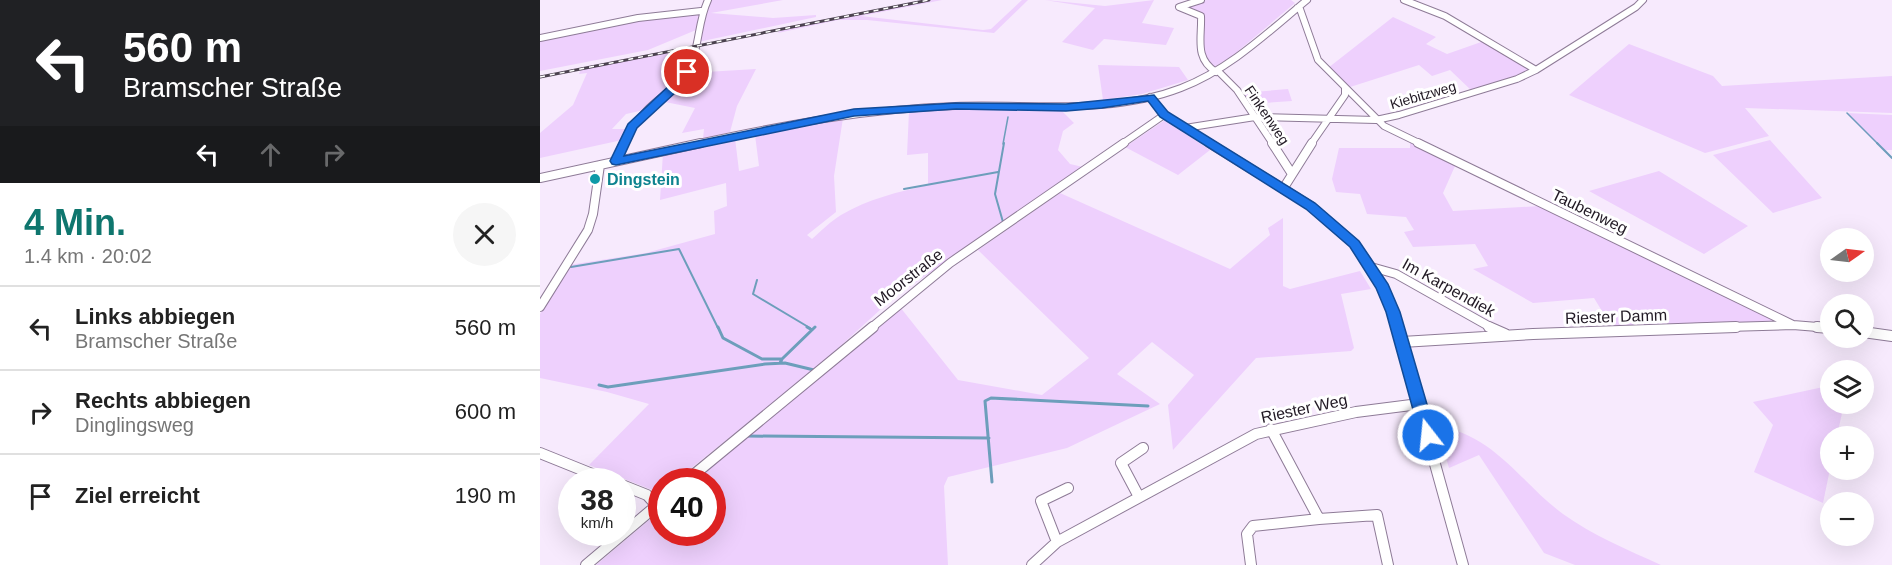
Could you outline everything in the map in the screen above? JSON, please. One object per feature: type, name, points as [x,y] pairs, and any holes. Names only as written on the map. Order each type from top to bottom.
[{"type":"street","points":[[616,161],[632,127],[673,88],[688,70],[692,61],[701,11],[708,0]]},
{"type":"street","name":"Finkenweg","points":[[1201,0],[1179,7],[1201,16],[1198,47],[1200,56],[1206,64],[1226,77],[1292,174]]},
{"type":"street","points":[[1295,0],[1305,1]]},
{"type":"street","points":[[1404,0],[1445,16],[1536,70]]},
{"type":"street","name":"Kiebitzweg","points":[[1185,128],[1255,117],[1376,120],[1420,110],[1517,79],[1536,70],[1636,7],[1642,0]]},
{"type":"street","points":[[540,178],[854,112],[956,106],[1066,107],[1113,104],[1150,97],[1182,88],[1217,72],[1239,57],[1305,1]]},
{"type":"street","name":"Taubenweg","points":[[1298,8],[1318,60],[1376,120],[1793,325]]},
{"type":"street","points":[[540,38],[638,18],[701,11]]},
{"type":"street","points":[[1283,189],[1344,95],[1345,88]]},
{"type":"street","points":[[1150,97],[1164,115],[1283,189],[1336,226],[1355,244],[1371,267],[1393,312],[1463,565]]},
{"type":"street","name":"Moorstraße","points":[[702,468],[950,263],[1164,115]]},
{"type":"street","points":[[540,307],[588,230],[593,214],[600,165]]},
{"type":"street","name":"Im Karpendiek","points":[[1371,267],[1395,274],[1498,332],[1512,336]]},
{"type":"street","name":"Riester Damm","points":[[1402,342],[1793,325],[1820,327]]},
{"type":"street","points":[[1874,334],[1892,336]]},
{"type":"street","name":"Riester Weg","points":[[1032,565],[1057,542],[1256,434],[1356,412],[1419,404]]},
{"type":"street","points":[[1271,429],[1318,519]]},
{"type":"street","points":[[1139,497],[1121,463],[1143,448]]},
{"type":"street","points":[[540,453],[577,468]]},
{"type":"street","points":[[1057,542],[1041,501],[1068,488]]},
{"type":"street","points":[[586,565],[648,512]]},
{"type":"street","points":[[1251,565],[1247,534],[1253,526],[1377,515],[1388,565]]},
{"type":"shaded area","points":[[709,0],[783,0],[711,13],[773,18],[816,15],[816,17],[698,42],[708,11],[704,10]]},
{"type":"shaded area","points":[[932,0],[942,0],[861,16],[983,30],[991,29],[1022,0],[1028,0],[994,33],[867,20],[838,20],[778,33],[780,30]]},
{"type":"shaded area","points":[[1045,0],[1105,6],[1154,0],[1142,23],[1174,28],[1166,45],[1104,39],[1093,50],[1062,42],[1095,8]]},
{"type":"shaded area","points":[[1207,0],[1291,0],[1295,3],[1231,57],[1214,67],[1204,50],[1204,17],[1187,8],[1187,5]]},
{"type":"shaded area","points":[[699,13],[696,30],[648,50],[540,71],[540,38],[637,18]]},
{"type":"shaded area","points":[[1393,17],[1436,37],[1426,44],[1447,54],[1484,41],[1534,70],[1472,91],[1450,70],[1432,76],[1419,65],[1347,88],[1328,68]]},
{"type":"shaded area","points":[[1629,44],[1713,76],[1722,86],[1892,76],[1892,113],[1745,108],[1769,136],[1705,153],[1569,95]]},
{"type":"shaded area","points":[[692,48],[691,62],[680,79],[644,110],[626,114],[612,129],[629,129],[622,140],[540,158],[540,133],[573,105],[587,73],[579,74],[581,69]]},
{"type":"shaded area","points":[[1098,65],[1179,67],[1188,80],[1142,94],[1103,100]]},
{"type":"shaded area","points":[[756,69],[737,106],[730,132],[703,139],[704,129],[682,133],[695,108],[660,101],[689,73]]},
{"type":"shaded area","points":[[1288,89],[1292,101],[1249,104],[1243,93]]},
{"type":"shaded area","points":[[1061,110],[1074,123],[1063,131],[1058,150],[1070,164],[1083,167],[892,299],[813,371],[691,468],[648,468],[648,488],[636,484],[636,468],[597,468],[589,465],[649,404],[607,392],[540,378],[540,314],[569,265],[646,253],[715,234],[714,211],[727,206],[726,183],[660,200],[663,153],[735,138],[739,171],[759,166],[755,135],[843,118],[834,176],[836,212],[807,235],[812,239],[851,209],[883,197],[928,185],[928,153],[907,155],[909,111]]},
{"type":"shaded area","points":[[1846,113],[1892,115],[1892,150],[1886,150],[1892,159]]},
{"type":"shaded area","points":[[1165,120],[1210,150],[1178,175],[1125,147]]},
{"type":"shaded area","points":[[1770,140],[1822,198],[1773,213],[1713,155]]},
{"type":"shaded area","points":[[1410,142],[1455,166],[1443,193],[1453,211],[1540,206],[1779,323],[1613,329],[1594,298],[1533,303],[1473,269],[1488,266],[1475,244],[1413,247],[1404,232],[1414,230],[1406,217],[1367,214],[1360,194],[1336,192],[1332,179],[1339,148],[1410,148]]},
{"type":"shaded area","points":[[1659,171],[1748,226],[1704,254],[1589,191]]},
{"type":"shaded area","points":[[1060,193],[1230,269],[1270,235],[1268,228],[1283,218],[1283,286],[1290,289],[1360,271],[1371,289],[1341,294],[1354,348],[1351,351],[1256,358],[1173,450],[1168,405],[1194,375],[1152,342],[1117,374],[1160,404],[1067,448],[948,477],[944,486],[948,565],[596,565],[618,546],[636,546],[636,531],[648,521],[648,546],[726,546],[726,468],[710,468],[900,307],[958,380],[1042,395],[1089,358],[978,250]]},
{"type":"shaded area","points":[[1820,388],[1820,414],[1842,414],[1839,426],[1820,426],[1820,480],[1828,480],[1825,492],[1820,492],[1820,502],[1754,472],[1773,425],[1753,402]]},
{"type":"shaded area","points":[[1437,427],[1457,431],[1474,438],[1505,461],[1548,502],[1574,522],[1610,542],[1661,565],[1575,565],[1544,553],[1479,455],[1449,468]]},
{"type":"waterway","points":[[1847,113],[1892,158]]},
{"type":"waterway","points":[[1003,144],[1008,117]]},
{"type":"waterway","points":[[1003,222],[995,194],[1004,143]]},
{"type":"waterway","points":[[904,189],[998,172]]},
{"type":"waterway","points":[[571,267],[679,249],[718,328]]},
{"type":"waterway","points":[[757,280],[753,294],[810,328]]},
{"type":"waterway","points":[[718,327],[723,338],[762,359],[782,359]]},
{"type":"waterway","points":[[807,327],[812,330]]},
{"type":"waterway","points":[[812,330],[815,327]]},
{"type":"waterway","points":[[782,359],[812,330]]},
{"type":"waterway","points":[[780,363],[782,359]]},
{"type":"waterway","points":[[599,385],[608,387],[765,364],[785,363],[814,370]]},
{"type":"waterway","points":[[988,438],[985,401],[991,398],[1148,406]]},
{"type":"waterway","points":[[747,436],[988,438]]},
{"type":"waterway","points":[[988,438],[992,482]]},
{"type":"railway","points":[[540,77],[929,0]]},
{"type":"place","name":"Dingstein","points":[[595,179]]},
{"type":"route","points":[[687,72],[632,127],[622,144],[616,161],[854,112],[956,106],[1066,107],[1102,105],[1150,97],[1164,115],[1311,206],[1355,244],[1383,287],[1393,312],[1428,435]]}]
